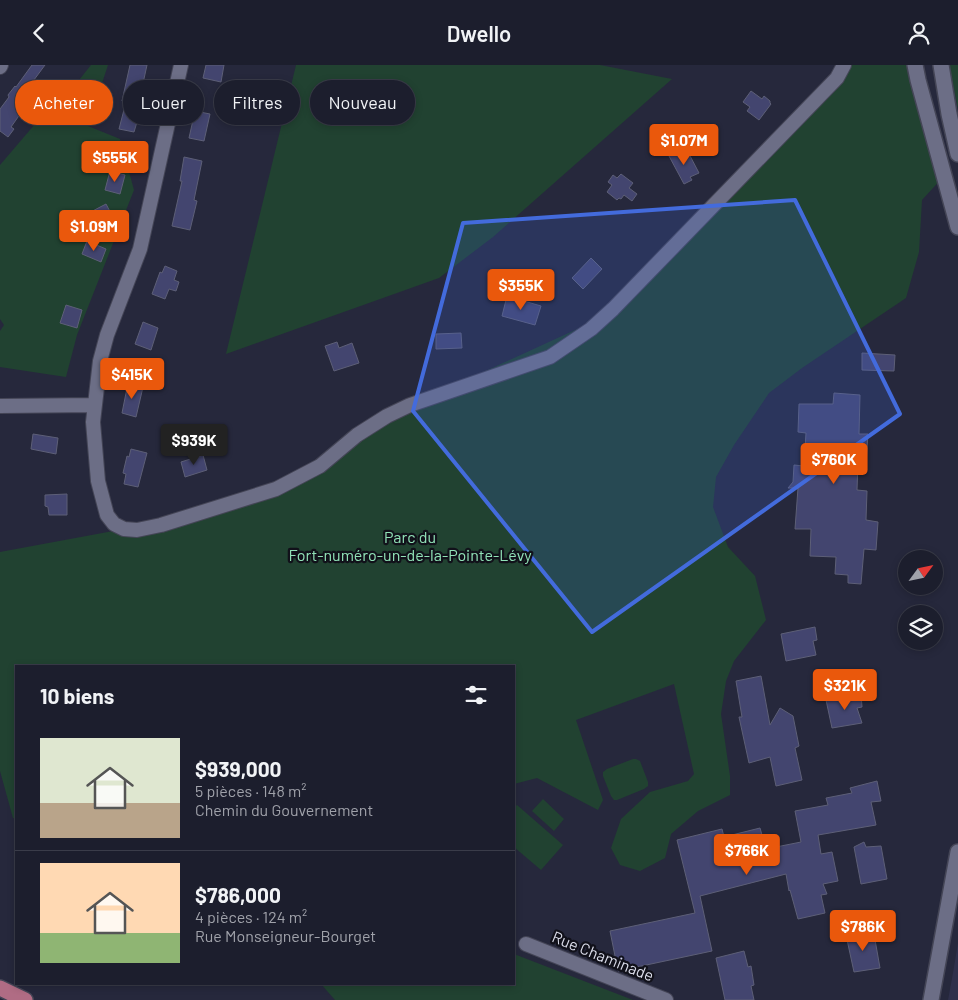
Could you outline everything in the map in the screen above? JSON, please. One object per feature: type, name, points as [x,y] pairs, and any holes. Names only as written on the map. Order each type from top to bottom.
[{"type":"main road","points":[[0,988],[25,1000]]},
{"type":"street","points":[[181,65],[140,249],[107,335],[100,361],[93,421],[98,481],[107,515],[114,524],[124,529],[137,530],[161,525],[276,489],[320,466],[357,435],[386,416],[410,405],[550,357],[591,329],[613,309],[837,78],[844,65]]},
{"type":"street","points":[[916,65],[920,88],[958,227]]},
{"type":"street","points":[[941,65],[958,154]]},
{"type":"street","points":[[0,406],[95,405]]},
{"type":"street","points":[[931,1000],[958,852]]},
{"type":"street","name":"Rue Chaminade","points":[[526,944],[666,1000]]},
{"type":"highlighted area","points":[[795,200],[900,414],[592,632],[413,411],[463,223]]},
{"type":"shaded area","points":[[958,943],[958,1000],[948,1000],[953,973]]},
{"type":"green space","points":[[91,65],[108,65],[103,80],[79,80]]},
{"type":"green space","points":[[296,65],[600,65],[672,79],[493,237],[439,278],[226,354],[281,125],[300,125],[300,80],[292,80]]},
{"type":"green space","name":"Parc du Fort-numéro-un-de-la-Pointe-Lévy","points":[[844,65],[915,65],[944,176],[922,200],[919,252],[906,298],[802,368],[769,393],[734,445],[716,477],[713,507],[728,547],[755,576],[766,620],[734,661],[726,681],[721,714],[730,776],[730,795],[698,811],[671,834],[665,858],[640,871],[620,865],[611,848],[621,819],[650,792],[688,781],[694,774],[674,684],[576,720],[603,800],[598,810],[537,778],[515,784],[515,665],[15,665],[15,819],[13,818],[0,771],[0,552],[124,529],[276,489],[357,435],[444,390],[599,319]]},
{"type":"green space","points":[[949,65],[958,65],[958,109]]},
{"type":"green space","points":[[34,125],[88,125],[120,139],[134,190],[77,335],[66,377],[0,367],[0,331],[4,325],[0,319],[0,165]]},
{"type":"green space","points":[[633,759],[640,761],[648,786],[614,800],[603,772]]},
{"type":"green space","points":[[543,799],[564,819],[554,831],[532,811]]},
{"type":"green space","points":[[517,805],[563,845],[541,870],[515,848],[515,807]]},
{"type":"green space","points":[[515,954],[633,1000],[335,1000],[322,985],[515,985]]},
{"type":"building","points":[[32,65],[45,65],[34,80],[21,80]]},
{"type":"building","points":[[130,65],[147,65],[144,80],[127,80]]},
{"type":"building","points":[[206,65],[224,65],[221,80],[203,78]]},
{"type":"building","points":[[15,86],[15,121],[11,127],[14,129],[8,137],[0,131],[0,109],[9,97],[8,95]]},
{"type":"building","points":[[751,91],[762,99],[764,96],[771,104],[759,120],[747,111],[750,107],[743,102]]},
{"type":"building","points":[[204,113],[210,114],[204,141],[189,138],[192,125],[204,125]]},
{"type":"building","points":[[123,114],[123,125],[136,125],[134,132],[119,129]]},
{"type":"building","points":[[678,151],[680,156],[688,152],[699,173],[690,177],[692,180],[684,184],[669,156]]},
{"type":"building","points":[[184,157],[202,161],[194,200],[197,201],[190,230],[172,226],[182,181],[180,181]]},
{"type":"building","points":[[110,171],[125,175],[120,194],[105,190]]},
{"type":"building","points":[[621,174],[633,183],[629,188],[637,194],[632,201],[624,195],[621,199],[617,200],[607,192],[612,185],[608,182],[613,175],[617,178]]},
{"type":"building","points":[[106,204],[115,221],[91,233],[83,216]]},
{"type":"building","points":[[87,241],[106,249],[101,262],[82,254]]},
{"type":"building","points":[[591,258],[602,269],[583,289],[572,278]]},
{"type":"building","points":[[165,266],[177,271],[174,280],[179,282],[176,291],[169,289],[165,299],[152,294],[160,272],[162,273]]},
{"type":"building","points":[[507,296],[541,306],[535,325],[502,316]]},
{"type":"building","points":[[66,305],[82,310],[77,328],[60,323]]},
{"type":"building","points":[[143,322],[158,328],[151,350],[135,344]]},
{"type":"building","points":[[461,333],[462,348],[436,349],[436,334]]},
{"type":"building","points":[[337,342],[339,348],[352,343],[359,363],[334,371],[325,346]]},
{"type":"building","points":[[862,353],[895,355],[894,371],[862,370]]},
{"type":"building","points":[[128,383],[143,387],[136,417],[122,413]]},
{"type":"building","points":[[834,393],[860,395],[859,434],[868,434],[866,464],[858,462],[857,490],[867,491],[866,520],[878,522],[876,550],[864,549],[861,584],[848,583],[848,575],[835,574],[836,557],[810,556],[811,529],[795,529],[798,488],[788,488],[793,482],[794,465],[804,466],[806,433],[798,432],[799,404],[833,404]]},
{"type":"building","points":[[33,434],[58,438],[56,454],[31,449]]},
{"type":"building","points":[[131,449],[147,453],[138,487],[124,484],[126,474],[123,473],[127,456],[129,457]]},
{"type":"building","points":[[203,455],[207,470],[185,477],[181,462]]},
{"type":"building","points":[[67,494],[67,515],[49,515],[48,507],[45,506],[45,495]]},
{"type":"building","points":[[815,627],[817,640],[813,641],[816,655],[786,661],[781,634]]},
{"type":"building","points":[[761,676],[770,725],[780,708],[793,716],[799,746],[795,748],[802,780],[776,786],[770,757],[749,763],[739,717],[742,717],[736,681]]},
{"type":"building","points":[[861,694],[862,707],[857,708],[862,723],[832,728],[826,700]]},
{"type":"building","points":[[877,781],[881,801],[871,802],[876,825],[818,835],[821,854],[832,852],[838,881],[823,884],[827,894],[821,895],[825,913],[798,919],[786,874],[700,896],[712,951],[618,971],[610,931],[695,913],[677,840],[722,829],[724,837],[760,828],[766,849],[801,842],[795,811],[828,805],[826,798],[852,793],[850,788]]},
{"type":"building","points":[[864,842],[866,847],[881,846],[887,879],[861,884],[854,847]]},
{"type":"building","points":[[857,930],[858,935],[874,934],[880,968],[854,972],[846,935]]},
{"type":"building","points":[[744,951],[748,967],[751,966],[754,985],[751,986],[754,1000],[725,1000],[716,958]]}]
